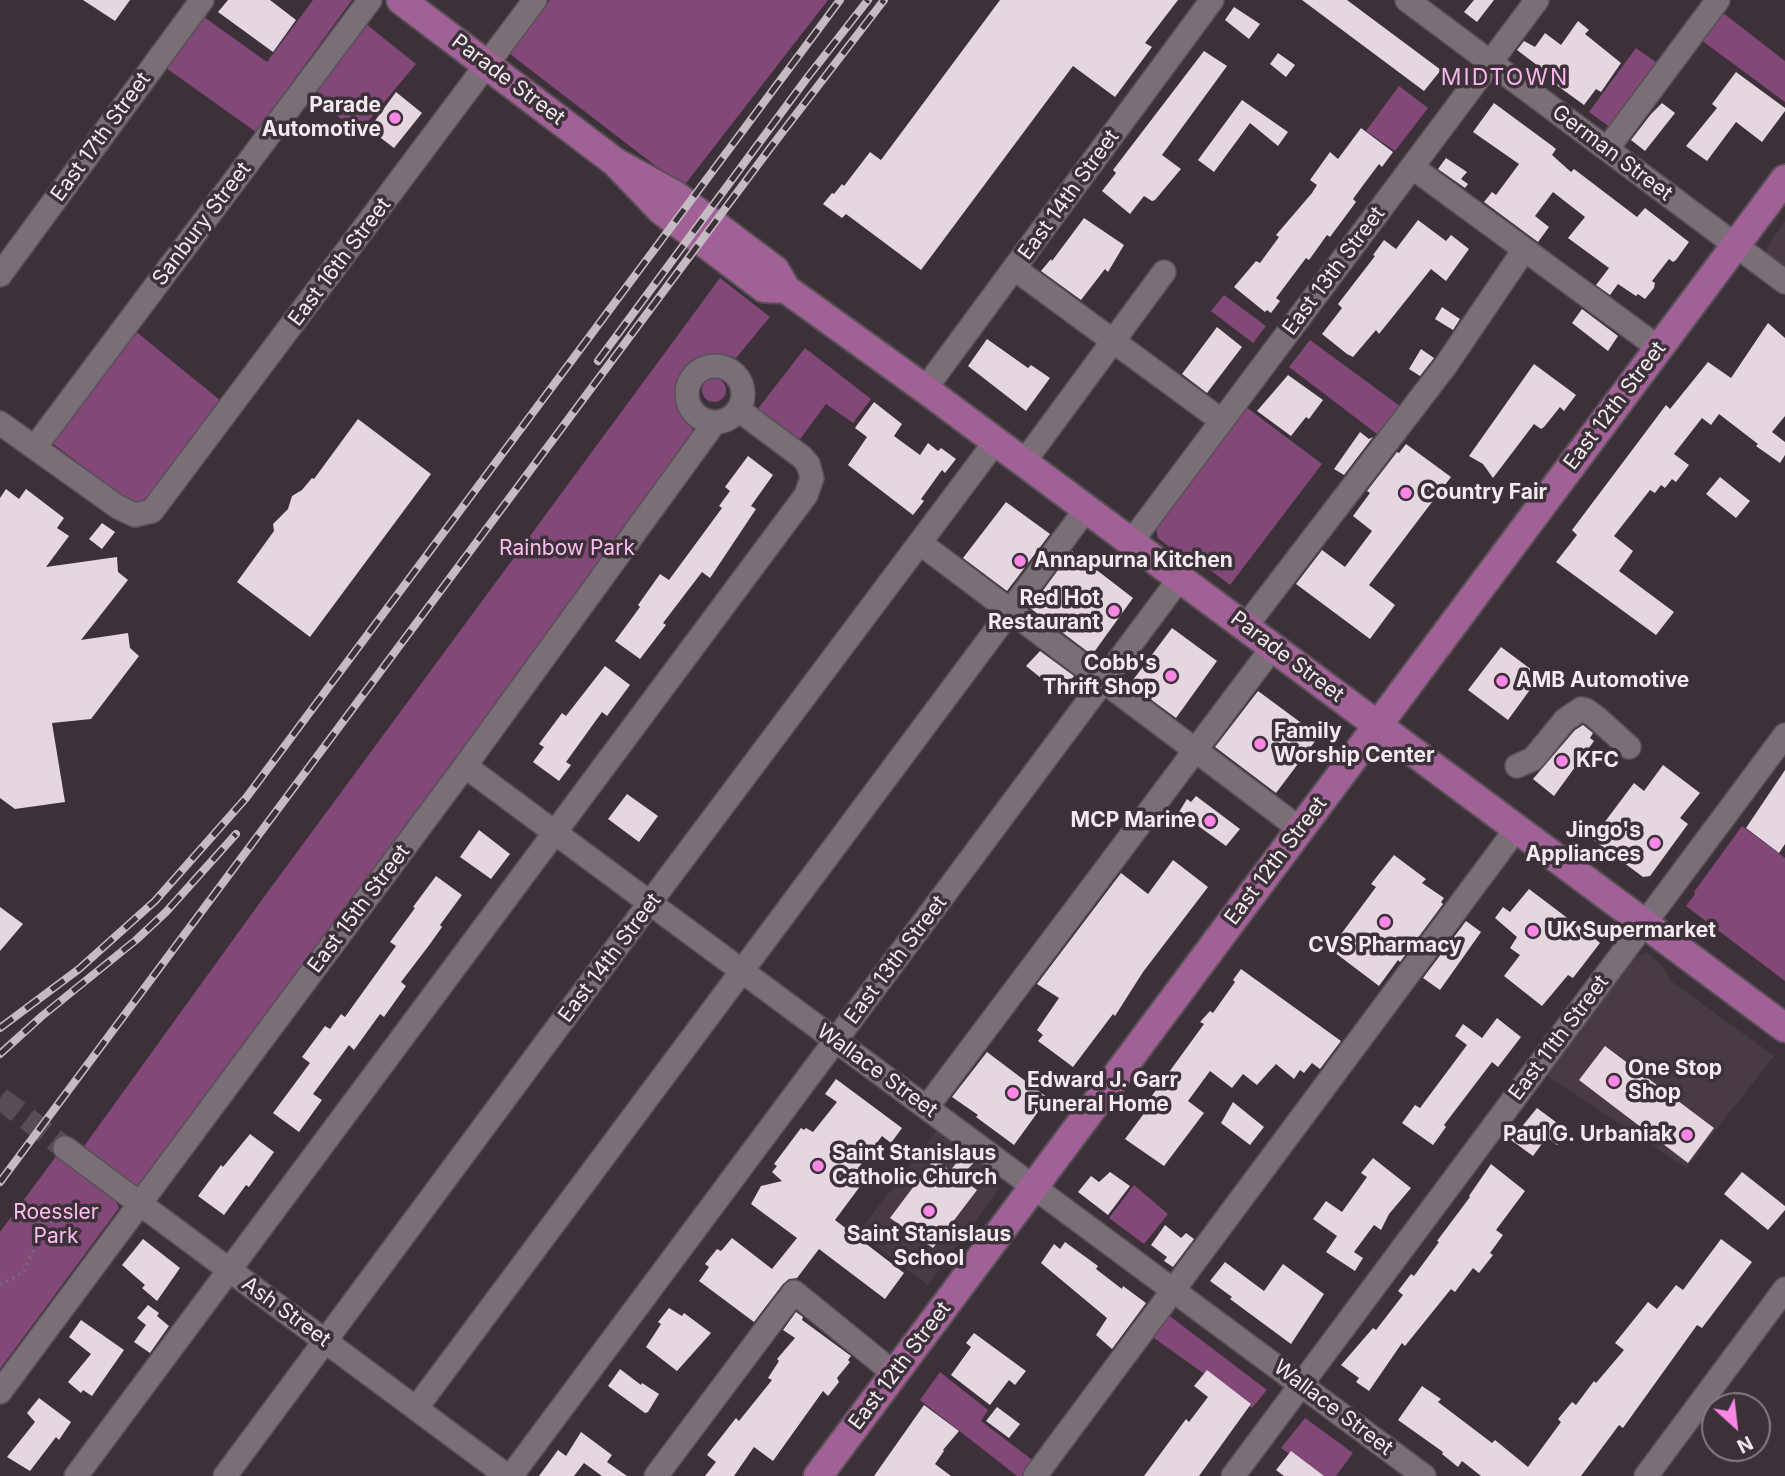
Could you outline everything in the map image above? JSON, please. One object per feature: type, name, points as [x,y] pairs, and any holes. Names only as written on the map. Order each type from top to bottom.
[{"type":"main road","name":"Parade Street","points":[[401,0],[615,162],[662,210],[764,288],[786,289],[925,389],[1785,1028]]},
{"type":"main road","name":"East 12th Street","points":[[818,1476],[1785,179]]},
{"type":"street","name":"East 17th Street","points":[[0,275],[202,0]]},
{"type":"street","name":"Sanbury Street","points":[[35,447],[370,0]]},
{"type":"street","name":"East 16th Street","points":[[35,447],[118,507],[140,515],[152,512],[535,0]]},
{"type":"street","name":"East 14th Street","points":[[925,389],[1212,0]]},
{"type":"street","name":"German Street","points":[[1406,0],[1785,282]]},
{"type":"street","name":"East 13th Street","points":[[1132,541],[1537,0]]},
{"type":"street","points":[[1607,149],[1717,0]]},
{"type":"street","points":[[1412,167],[1658,348]]},
{"type":"street","points":[[1246,626],[1446,365],[1524,250]]},
{"type":"street","points":[[1015,269],[1222,421]]},
{"type":"street","points":[[1024,462],[1164,272]]},
{"type":"street","points":[[76,1476],[556,834],[811,487],[810,470],[802,457],[739,410],[744,392],[737,375],[720,366],[702,369],[690,382],[687,400],[697,416],[715,422]]},
{"type":"street","name":"East 15th Street","points":[[0,1392],[465,766],[715,422],[728,419],[739,410]]},
{"type":"street","points":[[0,423],[35,447]]},
{"type":"street","name":"East 14th Street","points":[[225,1476],[996,441]]},
{"type":"street","points":[[417,1407],[1087,508]]},
{"type":"street","points":[[920,543],[1300,829]]},
{"type":"street","name":"East 13th Street","points":[[509,1476],[1180,578]]},
{"type":"street","points":[[927,1107],[1273,646]]},
{"type":"street","points":[[1517,766],[1533,759],[1565,720],[1581,709],[1597,718],[1629,747]]},
{"type":"street","name":"East 11th Street","points":[[1233,1476],[1785,735]]},
{"type":"street","name":"Wallace Street","points":[[465,766],[1424,1476]]},
{"type":"street","points":[[1035,1476],[1517,828]]},
{"type":"street","points":[[1367,1005],[1467,875]]},
{"type":"street","name":"Ash Street","points":[[65,1148],[509,1476]]},
{"type":"street","points":[[1646,1476],[1785,1289]]},
{"type":"street","points":[[656,1476],[794,1293],[895,1374]]},
{"type":"path","points":[[0,1285],[24,1272],[40,1234],[52,1221],[72,1212],[89,1216],[99,1222]]},
{"type":"shaded area","points":[[1785,222],[1785,271],[1767,255],[1767,247]]},
{"type":"shaded area","points":[[1647,953],[1662,965],[1671,981],[1774,1056],[1686,1168],[1546,1075],[1634,957]]},
{"type":"shaded area","name":"Saint Stanislaus School","points":[[937,1130],[994,1174],[999,1179],[999,1189],[928,1285],[858,1233]]},
{"type":"green space","points":[[313,0],[352,0],[256,132],[166,68],[204,17],[267,62]]},
{"type":"green space","points":[[550,0],[828,0],[683,187],[510,54]]},
{"type":"green space","points":[[1718,9],[1785,61],[1785,102],[1697,37]]},
{"type":"green space","points":[[361,20],[416,64],[360,131],[308,97]]},
{"type":"green space","points":[[1636,48],[1661,66],[1614,130],[1589,112]]},
{"type":"green space","points":[[1399,86],[1428,108],[1395,151],[1366,131]]},
{"type":"green space","name":"Rainbow Park","points":[[720,278],[770,317],[736,358],[717,354],[701,356],[688,364],[677,396],[679,406],[693,424],[692,436],[596,571],[139,1185],[133,1187],[82,1149],[261,901]]},
{"type":"green space","points":[[1224,295],[1266,326],[1253,343],[1211,311]]},
{"type":"green space","points":[[134,330],[221,401],[151,496],[139,503],[127,500],[48,440]]},
{"type":"green space","points":[[1310,340],[1404,409],[1381,437],[1289,367]]},
{"type":"green space","points":[[805,348],[871,399],[853,423],[826,404],[795,446],[753,415]]},
{"type":"green space","points":[[714,378],[723,381],[726,390],[723,399],[714,402],[705,399],[702,390],[705,381]]},
{"type":"green space","points":[[1246,407],[1322,464],[1230,585],[1188,553],[1173,550],[1158,538],[1156,528]]},
{"type":"green space","points":[[1742,826],[1785,858],[1785,981],[1686,906]]},
{"type":"green space","name":"Roessler Park","points":[[57,1155],[115,1198],[119,1208],[0,1369],[0,1232]]},
{"type":"green space","points":[[1134,1185],[1168,1214],[1144,1244],[1109,1218]]},
{"type":"green space","points":[[1163,1311],[1267,1390],[1252,1408],[1147,1333]]},
{"type":"green space","points":[[940,1372],[988,1410],[981,1421],[1039,1465],[1031,1476],[1017,1476],[920,1400]]},
{"type":"green space","points":[[1305,1418],[1353,1453],[1336,1476],[1320,1476],[1281,1448]]},
{"type":"building","points":[[83,0],[130,0],[115,21]]},
{"type":"building","points":[[228,0],[270,0],[296,20],[273,52],[218,12]]},
{"type":"building","points":[[1000,0],[1178,0],[1145,43],[1152,47],[1115,97],[1073,66],[921,270],[846,214],[842,218],[823,204],[842,184],[844,186],[870,152],[881,160]]},
{"type":"building","points":[[1302,0],[1347,0],[1441,70],[1424,91]]},
{"type":"building","points":[[1474,0],[1494,0],[1477,22],[1464,12]]},
{"type":"building","points":[[1234,7],[1260,24],[1249,39],[1225,20]]},
{"type":"building","points":[[1578,21],[1589,30],[1585,34],[1621,63],[1601,92],[1596,89],[1584,105],[1555,84],[1558,81],[1517,50],[1524,41],[1535,47],[1545,33],[1561,45]]},
{"type":"building","points":[[1204,51],[1227,66],[1162,155],[1181,169],[1155,200],[1144,196],[1130,214],[1102,191],[1116,173],[1113,170]]},
{"type":"building","points":[[1278,53],[1295,65],[1286,77],[1270,64]]},
{"type":"building","points":[[1736,72],[1785,108],[1785,111],[1762,142],[1736,122],[1707,161],[1686,146],[1717,108],[1712,104]]},
{"type":"building","points":[[396,92],[422,113],[394,148],[369,129]]},
{"type":"building","points":[[1242,100],[1288,132],[1278,146],[1250,123],[1214,172],[1198,160]]},
{"type":"building","points":[[1494,103],[1556,149],[1552,155],[1571,172],[1574,169],[1637,217],[1645,208],[1689,242],[1676,260],[1673,262],[1669,259],[1652,281],[1655,283],[1654,288],[1645,299],[1618,284],[1610,295],[1596,285],[1609,268],[1568,238],[1585,217],[1553,192],[1535,216],[1549,227],[1538,242],[1484,202],[1492,192],[1496,195],[1519,164],[1473,132]]},
{"type":"building","points":[[1662,103],[1675,113],[1645,151],[1631,140]]},
{"type":"building","points":[[1361,128],[1393,152],[1382,167],[1379,164],[1364,184],[1353,199],[1356,202],[1330,237],[1327,235],[1309,260],[1306,258],[1276,298],[1280,301],[1271,313],[1267,310],[1265,312],[1234,287],[1256,261],[1260,263],[1279,237],[1276,235],[1312,193],[1317,185],[1310,180],[1330,152],[1338,159]]},
{"type":"building","points":[[1446,158],[1467,172],[1461,179],[1468,184],[1465,188],[1438,169]]},
{"type":"building","points":[[1084,218],[1124,245],[1108,272],[1105,269],[1081,300],[1041,271],[1051,259],[1052,261]]},
{"type":"building","points":[[1418,220],[1446,241],[1451,235],[1469,249],[1446,281],[1431,269],[1379,334],[1376,330],[1353,357],[1347,354],[1322,334],[1342,308],[1338,304],[1384,240],[1396,249]]},
{"type":"building","points":[[1442,307],[1460,319],[1453,330],[1435,319]]},
{"type":"building","points":[[1582,309],[1618,336],[1608,351],[1572,323]]},
{"type":"building","points":[[1768,323],[1785,338],[1785,416],[1772,432],[1785,442],[1785,455],[1780,463],[1719,414],[1711,425],[1702,418],[1674,454],[1689,465],[1676,482],[1672,479],[1665,488],[1661,485],[1655,493],[1650,490],[1614,536],[1633,551],[1619,571],[1674,612],[1656,635],[1556,562],[1577,535],[1572,530],[1666,405],[1670,409],[1708,362],[1731,378]]},
{"type":"building","points":[[1217,327],[1242,347],[1207,393],[1182,374]]},
{"type":"building","points":[[987,339],[1028,368],[1031,365],[1050,378],[1026,411],[968,366]]},
{"type":"building","points":[[1421,349],[1434,358],[1420,376],[1409,369]]},
{"type":"building","points":[[1534,364],[1576,395],[1564,411],[1560,407],[1544,427],[1541,429],[1534,424],[1493,478],[1483,464],[1469,456]]},
{"type":"building","points":[[1288,375],[1323,400],[1309,419],[1306,417],[1291,436],[1257,411]]},
{"type":"building","points":[[874,402],[902,424],[894,436],[920,455],[928,443],[938,451],[941,448],[956,459],[945,473],[942,470],[913,515],[848,465],[867,437],[855,428]]},
{"type":"building","points":[[358,419],[431,474],[310,637],[237,582],[274,531],[273,524],[288,509],[292,496],[314,479]]},
{"type":"building","points":[[1360,432],[1369,439],[1373,437],[1344,475],[1334,469]]},
{"type":"building","points":[[1406,444],[1451,477],[1369,585],[1395,605],[1370,639],[1296,584],[1322,550],[1345,567],[1372,531],[1353,516],[1370,493],[1367,491]]},
{"type":"building","points":[[748,456],[773,475],[751,506],[756,509],[710,578],[702,572],[663,623],[666,625],[640,659],[615,641],[660,574],[669,580],[722,508],[719,506],[730,491],[725,487]]},
{"type":"building","points":[[1720,477],[1750,501],[1736,518],[1706,494]]},
{"type":"building","points":[[6,489],[19,499],[26,489],[64,518],[57,528],[69,536],[46,567],[117,557],[118,572],[128,580],[81,640],[128,633],[130,648],[139,656],[91,719],[52,723],[65,802],[15,809],[0,798],[0,498]]},
{"type":"building","points":[[1006,502],[1050,534],[1007,591],[963,558]]},
{"type":"building","points":[[102,523],[115,532],[102,549],[89,539]]},
{"type":"building","points":[[1072,551],[1133,598],[1092,655],[1030,608]]},
{"type":"building","name":"Cobb's Thrift Shop","points":[[1172,628],[1217,661],[1176,718],[1130,684]]},
{"type":"building","points":[[1501,647],[1540,676],[1508,720],[1468,690]]},
{"type":"building","points":[[1040,651],[1074,676],[1061,694],[1026,666]]},
{"type":"building","points":[[605,666],[630,685],[607,716],[602,712],[566,762],[571,765],[559,781],[533,762],[544,747],[539,744],[562,713],[566,716]]},
{"type":"building","points":[[1258,691],[1319,736],[1276,793],[1215,747]]},
{"type":"building","points":[[1583,725],[1593,733],[1590,738],[1594,741],[1554,796],[1533,779],[1575,730]]},
{"type":"building","points":[[1663,765],[1700,793],[1680,818],[1688,824],[1650,876],[1643,877],[1592,839],[1634,783],[1644,791]]},
{"type":"building","points":[[1785,770],[1785,844],[1779,853],[1746,828]]},
{"type":"building","points":[[627,794],[658,816],[639,842],[608,819]]},
{"type":"building","points":[[1196,796],[1240,829],[1226,846],[1179,812],[1187,799],[1191,802]]},
{"type":"building","points":[[479,830],[510,854],[491,879],[460,857]]},
{"type":"building","points":[[1394,855],[1426,879],[1422,883],[1444,898],[1441,902],[1443,904],[1379,986],[1330,949],[1376,887],[1371,884]]},
{"type":"building","points":[[1173,860],[1208,887],[1143,972],[1115,1016],[1113,1014],[1073,1067],[1038,1041],[1043,1035],[1037,1030],[1059,998],[1037,984],[1121,873],[1148,894]]},
{"type":"building","points":[[436,876],[462,895],[401,982],[406,986],[384,1017],[380,1014],[354,1050],[349,1045],[313,1094],[322,1100],[299,1132],[273,1113],[310,1063],[302,1057],[325,1026],[330,1029],[341,1014],[345,1017],[396,946],[390,942]]},
{"type":"building","points":[[1529,889],[1600,943],[1573,978],[1568,975],[1542,1006],[1504,976],[1520,955],[1510,948],[1517,937],[1495,918],[1503,907],[1510,912]]},
{"type":"building","points":[[0,907],[23,924],[0,951]]},
{"type":"building","points":[[1466,921],[1481,932],[1440,990],[1423,978]]},
{"type":"building","points":[[1241,969],[1341,1041],[1320,1069],[1312,1063],[1304,1073],[1300,1070],[1294,1079],[1276,1064],[1257,1085],[1243,1074],[1232,1088],[1210,1071],[1188,1101],[1204,1113],[1164,1166],[1125,1139],[1151,1104],[1148,1101],[1204,1024],[1200,1022],[1210,1011],[1213,1013]]},
{"type":"building","points":[[1497,1018],[1521,1037],[1498,1067],[1492,1062],[1444,1125],[1446,1127],[1433,1145],[1402,1123],[1415,1105],[1420,1108],[1467,1045],[1455,1036],[1463,1024],[1482,1038]]},
{"type":"building","points":[[1605,1046],[1714,1128],[1688,1163],[1579,1080]]},
{"type":"building","points":[[987,1052],[1048,1098],[1014,1145],[952,1097]]},
{"type":"building","points":[[836,1079],[902,1128],[891,1143],[882,1136],[857,1170],[867,1177],[835,1220],[904,1273],[885,1299],[819,1249],[797,1278],[789,1279],[783,1284],[754,1322],[699,1281],[709,1267],[705,1264],[717,1249],[721,1251],[732,1238],[772,1269],[797,1238],[751,1204],[761,1186],[782,1181],[772,1172],[777,1166],[774,1164],[801,1128],[813,1132],[837,1102],[825,1094]]},
{"type":"building","points":[[1233,1102],[1264,1127],[1250,1145],[1221,1123]]},
{"type":"building","points":[[1537,1108],[1568,1131],[1557,1145],[1547,1137],[1533,1156],[1511,1140]]},
{"type":"building","points":[[250,1134],[274,1152],[249,1187],[246,1185],[224,1215],[198,1196],[221,1165],[223,1167]]},
{"type":"building","points":[[964,1153],[975,1161],[960,1178],[977,1190],[933,1248],[890,1218],[935,1158],[950,1171]]},
{"type":"building","points":[[1373,1158],[1411,1188],[1389,1214],[1381,1230],[1374,1225],[1354,1252],[1363,1258],[1355,1271],[1326,1252],[1337,1236],[1313,1219],[1326,1201],[1342,1212],[1367,1177],[1361,1173]]},
{"type":"building","points":[[1491,1164],[1525,1191],[1496,1230],[1503,1235],[1490,1253],[1493,1255],[1479,1273],[1473,1268],[1455,1292],[1451,1289],[1405,1346],[1402,1343],[1369,1391],[1356,1382],[1359,1378],[1341,1365],[1373,1328],[1376,1330],[1403,1295],[1398,1291],[1411,1274],[1414,1276],[1439,1242],[1437,1241]]},
{"type":"building","points":[[1110,1172],[1130,1186],[1108,1215],[1078,1192],[1091,1176],[1099,1182]]},
{"type":"building","points":[[1742,1172],[1785,1206],[1785,1210],[1768,1230],[1724,1194]]},
{"type":"building","points":[[1165,1225],[1181,1238],[1186,1233],[1194,1239],[1173,1267],[1164,1261],[1167,1257],[1151,1245]]},
{"type":"building","points":[[143,1239],[180,1268],[157,1301],[142,1288],[145,1285],[122,1265]]},
{"type":"building","points":[[1721,1239],[1752,1262],[1702,1328],[1697,1325],[1623,1428],[1619,1425],[1581,1476],[1481,1476],[1462,1461],[1458,1467],[1442,1454],[1443,1452],[1398,1420],[1422,1386],[1441,1399],[1438,1402],[1492,1443],[1495,1440],[1528,1467],[1561,1422],[1558,1419],[1572,1402],[1576,1405],[1594,1381],[1596,1383],[1624,1350],[1615,1343],[1648,1302],[1657,1309],[1676,1285],[1683,1290]]},
{"type":"building","points":[[1065,1242],[1098,1266],[1096,1269],[1122,1289],[1123,1286],[1146,1303],[1112,1349],[1096,1335],[1107,1318],[1041,1263],[1054,1244],[1060,1249]]},
{"type":"building","points":[[1225,1262],[1264,1291],[1283,1264],[1324,1294],[1291,1344],[1210,1281]]},
{"type":"building","points":[[148,1305],[159,1313],[157,1316],[169,1326],[150,1353],[134,1342],[146,1325],[137,1318]]},
{"type":"building","points":[[669,1308],[682,1316],[684,1313],[711,1333],[677,1371],[646,1347],[661,1324],[658,1322]]},
{"type":"building","points":[[796,1312],[803,1317],[802,1320],[851,1356],[848,1360],[850,1362],[837,1378],[839,1382],[828,1396],[823,1391],[773,1461],[754,1447],[734,1476],[705,1476],[716,1462],[707,1455],[736,1418],[739,1421],[772,1380],[768,1378],[779,1361],[777,1359],[795,1338],[783,1330]]},
{"type":"building","points":[[81,1320],[124,1350],[92,1396],[83,1390],[81,1393],[68,1382],[91,1354],[69,1337]]},
{"type":"building","points":[[974,1333],[1026,1371],[1015,1385],[1009,1380],[990,1405],[951,1375],[971,1347],[966,1343]]},
{"type":"building","points":[[620,1369],[641,1385],[642,1383],[659,1394],[648,1412],[645,1413],[608,1386]]},
{"type":"building","points":[[1207,1370],[1251,1404],[1199,1476],[1144,1476],[1186,1419],[1189,1422],[1208,1397],[1194,1386]]},
{"type":"building","points":[[39,1398],[71,1422],[59,1440],[56,1437],[30,1471],[7,1457],[35,1422],[27,1413]]},
{"type":"building","points":[[924,1405],[959,1431],[935,1464],[951,1476],[874,1476]]},
{"type":"building","points":[[997,1407],[1020,1424],[1009,1438],[986,1421]]},
{"type":"building","points":[[581,1432],[612,1455],[607,1462],[627,1476],[602,1476],[584,1463],[574,1476],[539,1476],[558,1450],[566,1456]]},
{"type":"building","points":[[1291,1451],[1324,1476],[1284,1476],[1276,1470]]},
{"type":"tunnel","points":[[0,1098],[65,1148]]},
{"type":"railway","points":[[0,1028],[79,969],[155,901],[246,798],[840,0]]},
{"type":"railway","points":[[598,361],[807,78],[868,0]]},
{"type":"railway","points":[[0,1182],[771,147],[884,0]]},
{"type":"railway","points":[[0,1054],[42,1016],[136,940],[166,912],[236,834]]},
{"type":"place","name":"Parade Automotive","points":[[395,118]]},
{"type":"place","name":"Country Fair","points":[[1406,493]]},
{"type":"place","name":"Annapurna Kitchen","points":[[1020,561]]},
{"type":"place","name":"Red Hot Restaurant","points":[[1114,611]]},
{"type":"place","name":"Cobb's Thrift Shop","points":[[1171,676]]},
{"type":"place","name":"AMB Automotive","points":[[1502,681]]},
{"type":"place","name":"Family Worship Center","points":[[1260,744]]},
{"type":"place","name":"KFC","points":[[1562,761]]},
{"type":"place","name":"MCP Marine","points":[[1210,821]]},
{"type":"place","name":"Jingo's Appliances","points":[[1655,843]]},
{"type":"place","name":"CVS Pharmacy","points":[[1385,922]]},
{"type":"place","name":"UK Supermarket","points":[[1533,931]]},
{"type":"place","name":"One Stop Shop","points":[[1614,1081]]},
{"type":"place","name":"Edward J. Garr Funeral Home","points":[[1013,1093]]},
{"type":"place","name":"Paul G. Urbaniak","points":[[1687,1135]]},
{"type":"place","name":"Saint Stanislaus Catholic Church","points":[[818,1166]]},
{"type":"place","name":"Saint Stanislaus School","points":[[929,1211]]},
{"type":"district","name":"MIDTOWN","points":[[1505,78]]}]
